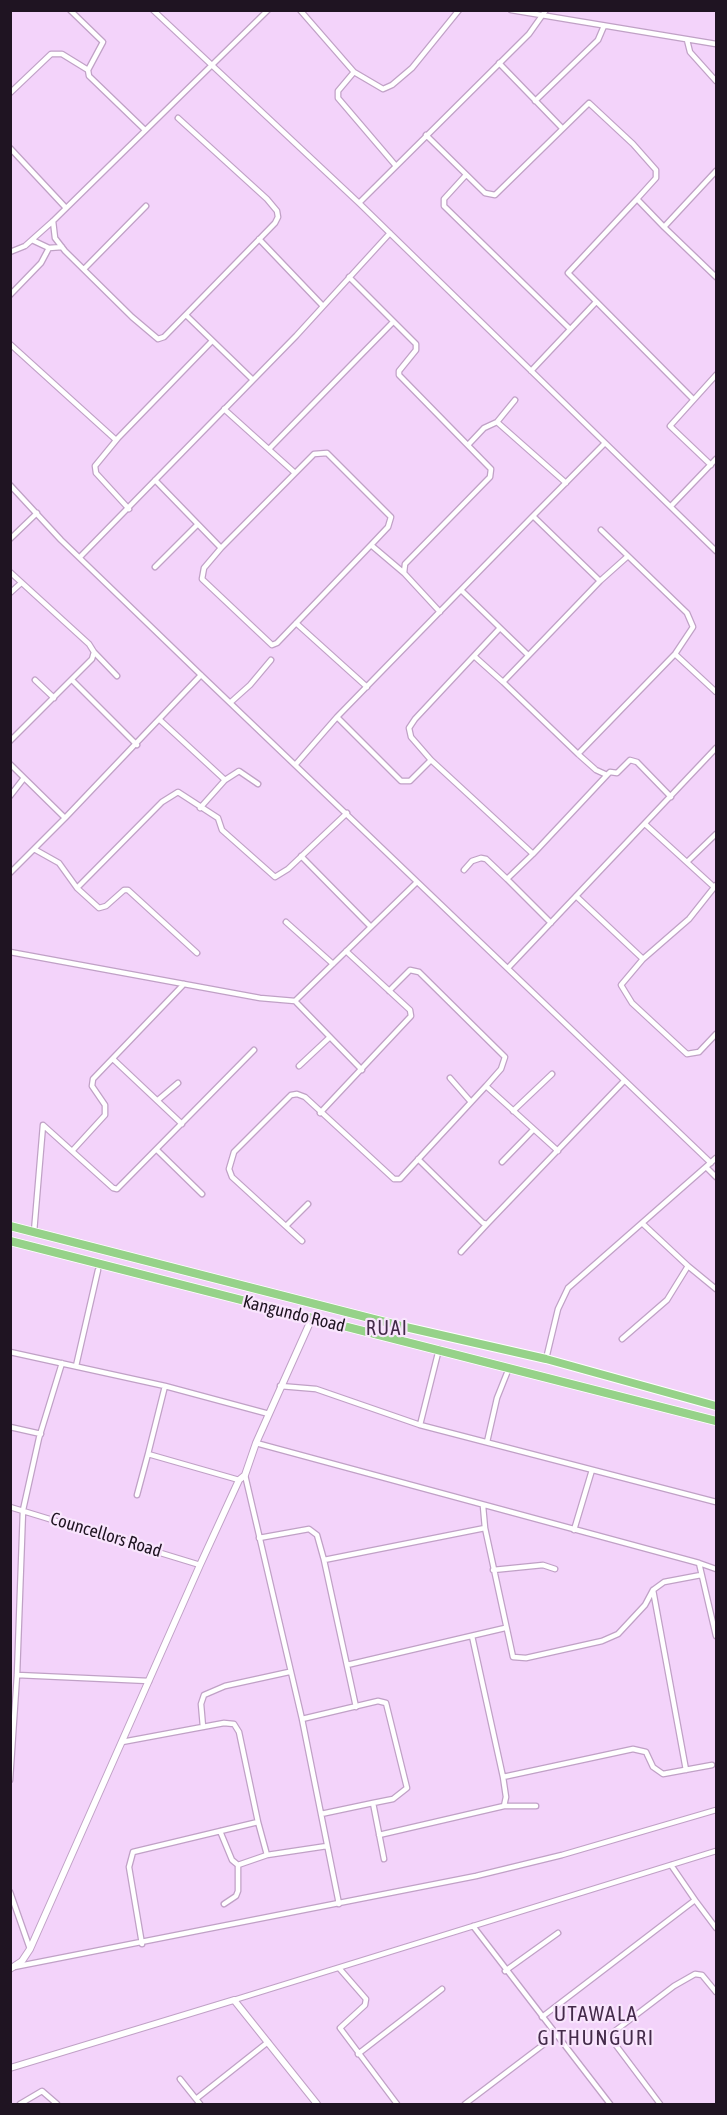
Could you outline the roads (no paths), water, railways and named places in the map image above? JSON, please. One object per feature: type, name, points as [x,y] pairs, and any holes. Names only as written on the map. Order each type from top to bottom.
[{"type":"highway","name":"Kangundo Road","points":[[10,1226],[390,1323],[546,1359],[717,1406]]},
{"type":"highway","name":"Kangundo Road","points":[[10,1241],[717,1421]]},
{"type":"highway","points":[[510,1368],[517,1353]]},
{"type":"street","points":[[70,10],[103,42],[88,70],[89,76],[145,130]]},
{"type":"street","points":[[153,10],[359,203],[717,551]]},
{"type":"street","points":[[10,252],[32,240],[53,221],[268,10]]},
{"type":"street","points":[[300,10],[354,72],[378,88],[387,88],[411,68],[459,10]]},
{"type":"street","points":[[511,10],[717,44]]},
{"type":"street","points":[[359,203],[529,34],[546,10]]},
{"type":"street","points":[[535,101],[598,40],[604,26]]},
{"type":"street","points":[[687,40],[690,52],[717,81]]},
{"type":"street","points":[[10,93],[51,54],[62,54],[88,70]]},
{"type":"street","points":[[499,63],[562,128]]},
{"type":"street","points":[[354,72],[338,91],[338,98],[396,166]]},
{"type":"street","points":[[426,135],[465,176],[485,193],[495,195],[588,104],[604,116],[656,170],[656,178],[569,270],[570,277],[693,399]]},
{"type":"street","points":[[53,221],[56,238],[62,247],[132,317],[158,339],[164,337],[275,224],[277,211],[178,118]]},
{"type":"street","points":[[10,148],[66,208]]},
{"type":"street","points":[[664,227],[717,171]]},
{"type":"street","points":[[465,176],[444,200],[444,206],[570,329]]},
{"type":"street","points":[[637,200],[717,277]]},
{"type":"street","points":[[85,268],[146,206]]},
{"type":"street","points":[[80,557],[390,233]]},
{"type":"street","points":[[259,239],[322,305]]},
{"type":"street","points":[[32,240],[49,248],[62,247]]},
{"type":"street","points":[[10,295],[41,263],[49,248]]},
{"type":"street","points":[[349,277],[417,347],[399,370],[399,375],[491,469],[490,477],[406,561],[404,573]]},
{"type":"street","points":[[531,371],[596,302]]},
{"type":"street","points":[[187,316],[252,379]]},
{"type":"street","points":[[270,448],[393,322]]},
{"type":"street","points":[[129,508],[94,469],[116,440],[212,341]]},
{"type":"street","points":[[10,344],[116,440]]},
{"type":"street","points":[[711,465],[670,426],[717,375]]},
{"type":"street","points":[[468,445],[484,428],[497,422],[515,400]]},
{"type":"street","points":[[224,409],[270,448],[295,473]]},
{"type":"street","points":[[497,422],[566,483]]},
{"type":"street","points":[[296,764],[337,717],[605,443]]},
{"type":"street","points":[[327,453],[391,517],[388,527],[277,643],[269,644],[202,579],[204,568],[221,548],[295,473],[314,454],[327,453]]},
{"type":"street","points":[[671,506],[717,459]]},
{"type":"street","points":[[155,480],[221,548]]},
{"type":"street","points":[[10,485],[201,675],[624,1081],[709,1165],[717,1177]]},
{"type":"street","points":[[10,539],[37,513]]},
{"type":"street","points":[[532,516],[600,581]]},
{"type":"street","points":[[155,567],[197,525]]},
{"type":"street","points":[[578,754],[675,654],[690,635],[693,627],[692,620],[633,558],[601,530]]},
{"type":"street","points":[[371,545],[404,573],[440,612]]},
{"type":"street","points":[[503,682],[600,581],[628,556]]},
{"type":"street","points":[[10,572],[89,644],[117,676]]},
{"type":"street","points":[[10,593],[21,583]]},
{"type":"street","points":[[461,590],[528,655]]},
{"type":"street","points":[[296,623],[367,687]]},
{"type":"street","points":[[500,628],[409,728],[411,737],[431,760],[533,854]]},
{"type":"street","points":[[10,741],[92,659],[94,652]]},
{"type":"street","points":[[675,654],[717,692]]},
{"type":"street","points":[[474,656],[578,754],[606,775]]},
{"type":"street","points":[[231,702],[250,685],[270,660]]},
{"type":"street","points":[[10,873],[137,745],[201,675]]},
{"type":"street","points":[[35,680],[54,698]]},
{"type":"street","points":[[72,680],[137,745]]},
{"type":"street","points":[[337,717],[401,781],[410,781],[431,760]]},
{"type":"street","points":[[160,720],[225,780]]},
{"type":"street","points":[[508,968],[717,748]]},
{"type":"street","points":[[507,879],[606,775],[610,772],[617,773],[630,760],[637,762],[671,797]]},
{"type":"street","points":[[10,764],[65,818]]},
{"type":"street","points":[[200,808],[225,780],[239,771],[258,784]]},
{"type":"street","points":[[10,796],[24,778]]},
{"type":"street","points":[[77,888],[169,796],[178,792],[218,818],[222,830],[275,877],[347,813]]},
{"type":"street","points":[[645,824],[715,886],[689,919],[643,959],[621,985],[625,995],[639,1011],[687,1054],[699,1052],[717,1034]]},
{"type":"street","points":[[687,862],[717,834]]},
{"type":"street","points":[[34,849],[59,863],[77,888],[99,908],[106,906],[124,890],[129,890],[197,953]]},
{"type":"street","points":[[301,856],[370,926]]},
{"type":"street","points":[[464,870],[472,861],[486,859],[550,924]]},
{"type":"street","points":[[10,952],[280,1001],[295,1001],[417,882]]},
{"type":"street","points":[[576,896],[643,959]]},
{"type":"street","points":[[286,922],[333,964]]},
{"type":"street","points":[[320,1113],[410,1019],[410,1010],[346,951]]},
{"type":"street","points":[[302,1241],[232,1177],[229,1169],[231,1156],[291,1095],[301,1095],[393,1179],[400,1179],[501,1069],[505,1057],[419,972],[410,970],[389,991]]},
{"type":"street","points":[[74,1150],[105,1115],[105,1105],[92,1084],[184,984]]},
{"type":"street","points":[[295,1001],[362,1070]]},
{"type":"street","points":[[299,1066],[330,1036]]},
{"type":"street","points":[[34,1232],[43,1125],[116,1189],[254,1050]]},
{"type":"street","points":[[113,1059],[182,1124]]},
{"type":"street","points":[[513,1112],[552,1074]]},
{"type":"street","points":[[450,1078],[471,1102]]},
{"type":"street","points":[[461,1252],[624,1081]]},
{"type":"street","points":[[159,1101],[178,1083]]},
{"type":"street","points":[[486,1086],[558,1150]]},
{"type":"street","points":[[502,1162],[533,1130]]},
{"type":"street","points":[[157,1150],[202,1194]]},
{"type":"street","points":[[546,1359],[558,1309],[568,1288],[717,1158]]},
{"type":"street","points":[[418,1159],[483,1223],[487,1224]]},
{"type":"street","points":[[286,1226],[308,1204]]},
{"type":"street","points":[[642,1223],[688,1266],[717,1289]]},
{"type":"street","points":[[622,1339],[667,1300],[688,1266]]},
{"type":"street","points":[[76,1366],[98,1270]]},
{"type":"street","points":[[12,1968],[30,1949],[239,1480],[245,1475],[280,1386],[312,1318]]},
{"type":"street","points":[[420,1425],[439,1349]]},
{"type":"street","points":[[10,1352],[165,1386],[213,1401],[269,1414]]},
{"type":"street","points":[[10,1780],[12,1726],[18,1675],[23,1510],[41,1434],[62,1363]]},
{"type":"street","points":[[487,1442],[497,1398],[510,1368]]},
{"type":"street","points":[[137,1495],[165,1386]]},
{"type":"street","points":[[280,1386],[316,1389],[420,1425],[717,1502]]},
{"type":"street","points":[[10,1427],[41,1434]]},
{"type":"street","points":[[256,1443],[717,1569]]},
{"type":"street","points":[[148,1454],[239,1480]]},
{"type":"street","points":[[574,1530],[592,1470]]},
{"type":"street","points":[[245,1475],[289,1672],[302,1719],[339,1904]]},
{"type":"street","points":[[483,1506],[485,1528],[505,1628],[511,1654],[518,1658],[602,1641],[618,1634],[632,1620],[652,1590],[664,1582],[702,1575]]},
{"type":"street","name":"Councellors Road","points":[[10,1507],[201,1565]]},
{"type":"street","points":[[324,1560],[485,1528]]},
{"type":"street","points":[[259,1538],[309,1529],[317,1535],[356,1707]]},
{"type":"street","points":[[699,1563],[717,1636]]},
{"type":"street","points":[[494,1569],[543,1565],[555,1569]]},
{"type":"street","points":[[652,1590],[686,1770]]},
{"type":"street","points":[[347,1665],[505,1628]]},
{"type":"street","points":[[472,1636],[503,1777],[506,1797],[504,1806]]},
{"type":"street","points":[[203,1727],[201,1704],[204,1695],[225,1686],[289,1672]]},
{"type":"street","points":[[18,1675],[149,1681]]},
{"type":"street","points":[[302,1719],[378,1701],[386,1703],[406,1780],[407,1788],[403,1794],[393,1799],[321,1814]]},
{"type":"street","points":[[122,1742],[228,1722],[236,1726],[267,1855]]},
{"type":"street","points":[[503,1777],[633,1749],[646,1752],[658,1773],[712,1765]]},
{"type":"street","points":[[373,1803],[384,1858]]},
{"type":"street","points":[[380,1835],[504,1806],[536,1806]]},
{"type":"street","points":[[12,1968],[476,1876],[562,1855],[717,1810]]},
{"type":"street","points":[[142,1944],[129,1867],[133,1852],[258,1822]]},
{"type":"street","points":[[220,1831],[232,1860],[238,1865]]},
{"type":"street","points":[[238,1865],[267,1855],[327,1846]]},
{"type":"street","points":[[10,2068],[717,1851]]},
{"type":"street","points":[[224,1904],[236,1896],[238,1891],[238,1865]]},
{"type":"street","points":[[670,1865],[717,1928]]},
{"type":"street","points":[[10,1892],[30,1949]]},
{"type":"street","points":[[542,2017],[695,1900]]},
{"type":"street","points":[[10,1915],[18,1913]]},
{"type":"street","points":[[473,1926],[505,1971],[610,2104]]},
{"type":"street","points":[[505,1971],[558,1933]]},
{"type":"street","points":[[339,1968],[366,1999],[365,2005],[339,2028],[397,2104]]},
{"type":"street","points":[[660,2104],[612,2040],[611,2034],[674,1986],[695,1974],[702,1975],[715,1989]]},
{"type":"street","points":[[358,2054],[442,1989]]},
{"type":"street","points":[[234,2000],[317,2104]]},
{"type":"street","points":[[465,2104],[556,2035]]},
{"type":"street","points":[[196,2099],[268,2042]]},
{"type":"street","points":[[180,2079],[200,2104]]},
{"type":"street","points":[[20,2104],[42,2091],[57,2104]]},
{"type":"district","name":"RUAI","points":[[387,1329]]},
{"type":"district","name":"UTAWALA GITHUNGURI","points":[[596,2026]]}]
